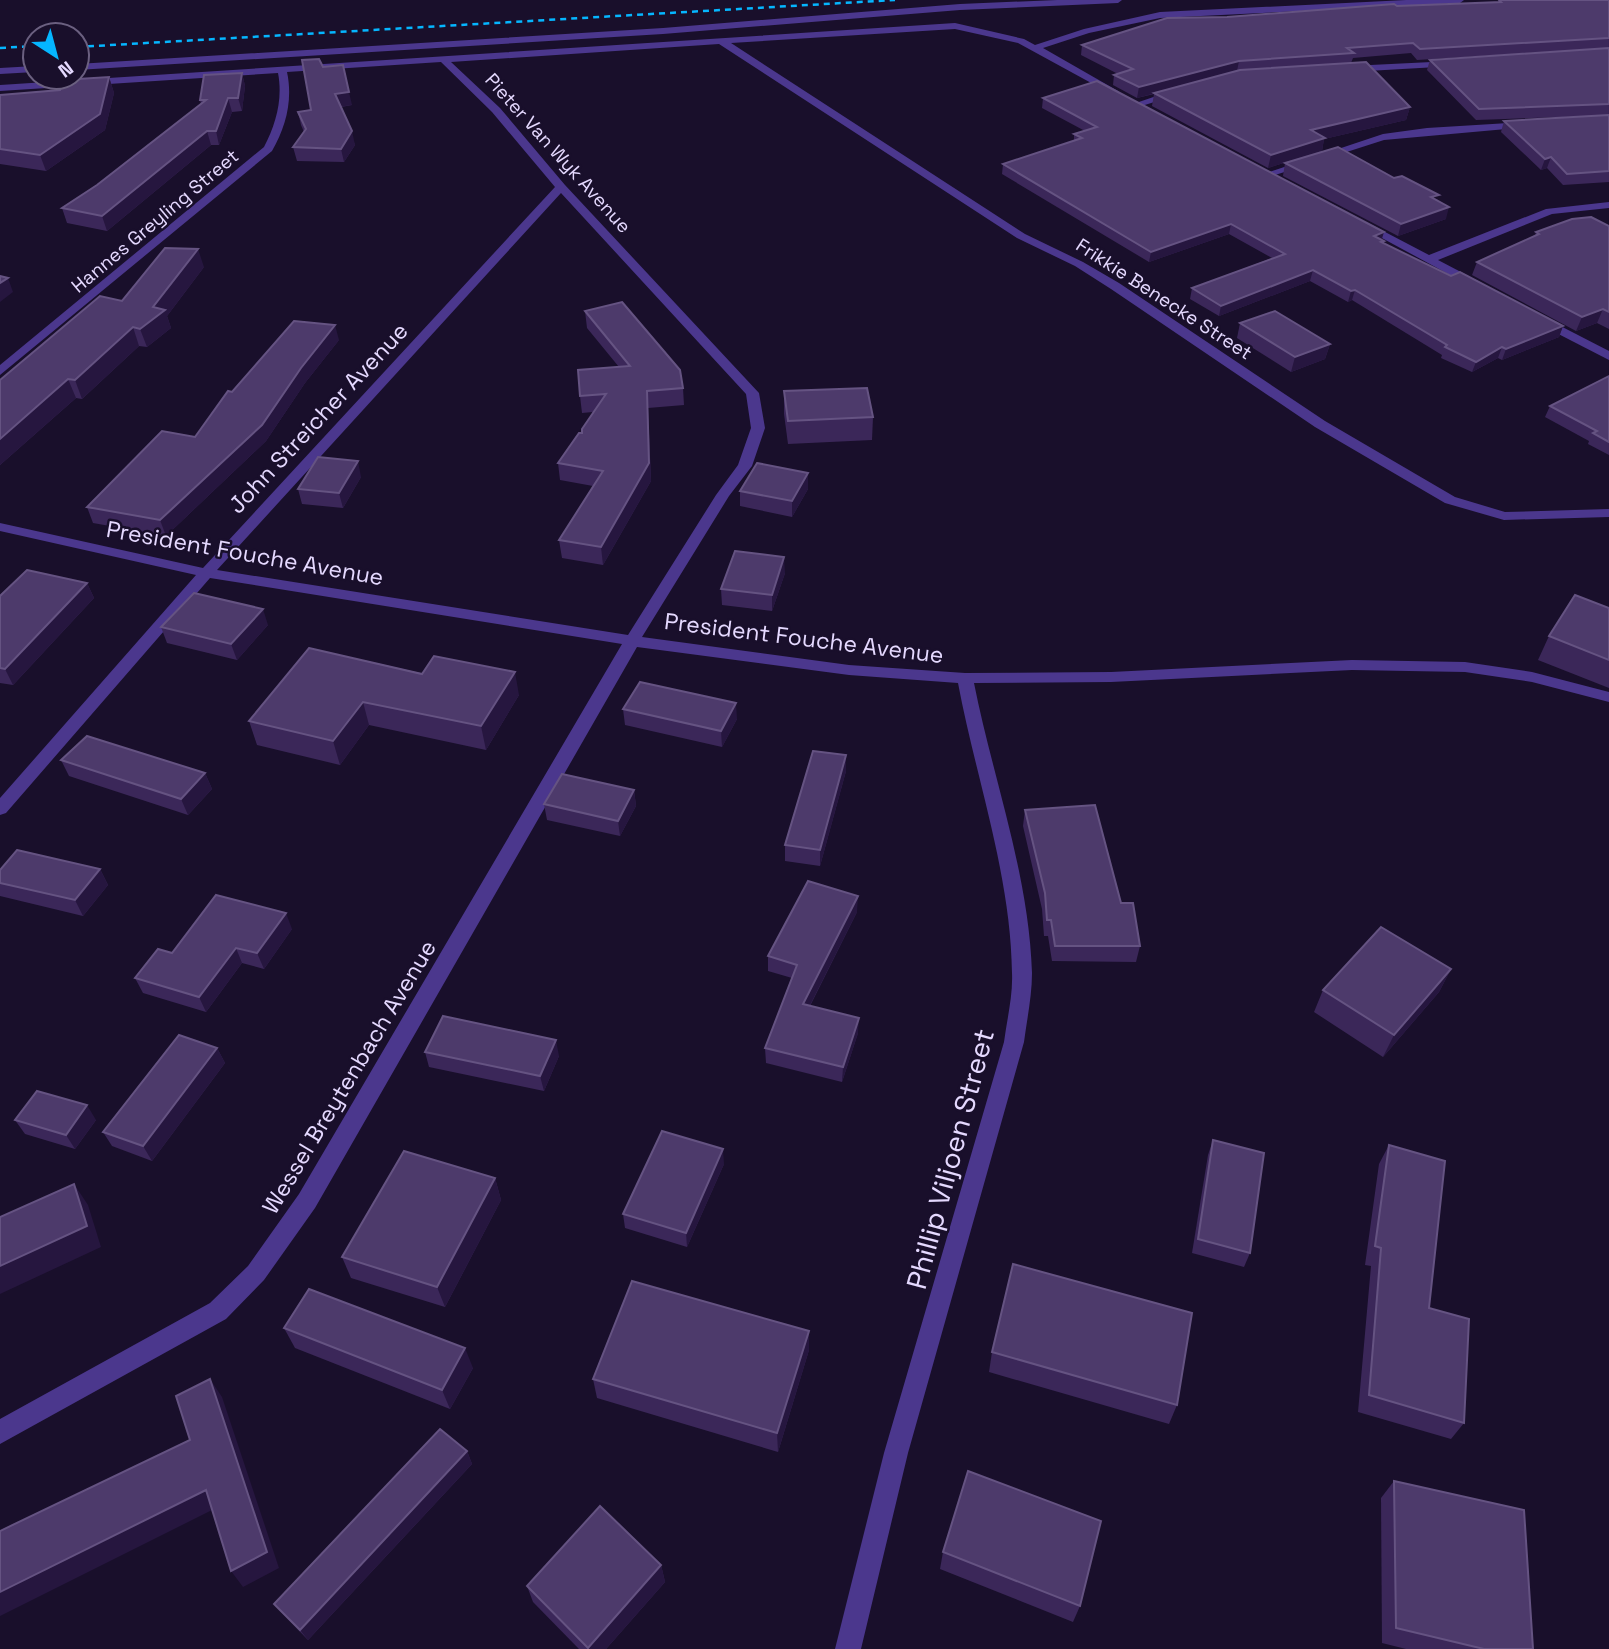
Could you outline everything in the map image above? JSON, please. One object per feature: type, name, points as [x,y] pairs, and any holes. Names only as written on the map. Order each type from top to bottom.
[{"type":"street","points":[[91,66],[663,31],[960,7],[1118,0]]},
{"type":"street","points":[[1040,51],[1040,46],[1062,38],[1160,15],[1460,0]]},
{"type":"street","points":[[0,88],[955,26],[1021,41],[1147,111]]},
{"type":"street","name":"Frikkie Benecke Street","points":[[722,42],[1021,236],[1079,264],[1115,286],[1320,424],[1450,500],[1504,516],[1609,513]]},
{"type":"street","name":"Pieter Van Wyk Avenue","points":[[443,59],[496,110],[561,187],[752,393],[758,428],[745,466],[723,495],[632,640]]},
{"type":"street","points":[[1332,70],[1466,63]]},
{"type":"street","points":[[0,71],[21,70]]},
{"type":"street","name":"Hannes Greyling Street","points":[[0,371],[268,149],[280,120],[286,90],[282,70]]},
{"type":"street","points":[[1135,105],[1185,89]]},
{"type":"street","points":[[1268,174],[1383,137],[1427,131],[1531,125]]},
{"type":"street","points":[[1256,168],[1280,180]]},
{"type":"street","name":"John Streicher Avenue","points":[[0,809],[205,573],[561,187]]},
{"type":"street","points":[[1428,260],[1550,211],[1609,205]]},
{"type":"street","points":[[1354,220],[1488,292]]},
{"type":"street","points":[[1524,311],[1609,356]]},
{"type":"street","name":"President Fouche Avenue","points":[[0,527],[205,573],[632,640],[849,670],[965,678],[1111,677],[1352,665],[1465,667],[1532,677],[1609,697]]},
{"type":"street","name":"Wessel Breytenbach Avenue","points":[[0,1432],[218,1311],[246,1287],[307,1201],[632,640]]},
{"type":"street","name":"Phillip Viljoen Street","points":[[848,1649],[896,1453],[1014,1042],[1019,1001],[1022,974],[1013,889],[982,764],[965,678]]},
{"type":"building","points":[[1499,0],[1609,0],[1609,38],[1420,49],[1413,43],[1347,48],[1354,53],[1239,61],[1139,87],[1114,75],[1133,69],[1082,45],[1167,18],[1227,17],[1394,4],[1501,2]]},
{"type":"building","points":[[1609,48],[1609,104],[1479,109],[1430,60]]},
{"type":"building","points":[[319,59],[323,67],[343,65],[349,92],[335,94],[352,131],[341,149],[293,147],[306,129],[298,112],[311,110],[302,60]]},
{"type":"building","points":[[1366,62],[1410,107],[1311,130],[1325,138],[1271,155],[1154,93],[1240,70]]},
{"type":"building","points":[[242,73],[238,98],[228,98],[216,131],[207,131],[102,216],[62,208],[97,185],[206,100],[200,100],[204,75]]},
{"type":"building","points":[[109,77],[100,114],[40,155],[0,149],[0,95],[91,91],[91,78]]},
{"type":"building","points":[[1097,81],[1384,232],[1374,236],[1384,241],[1381,242],[1451,276],[1460,272],[1563,326],[1506,349],[1502,347],[1476,362],[1445,347],[1447,345],[1355,290],[1351,291],[1313,270],[1221,306],[1192,288],[1285,254],[1231,224],[1151,252],[1003,164],[1082,138],[1074,134],[1097,127],[1043,98]]},
{"type":"building","points":[[1609,115],[1609,171],[1567,174],[1551,157],[1545,159],[1504,121]]},
{"type":"building","points":[[1338,147],[1394,178],[1402,176],[1439,195],[1431,197],[1449,207],[1401,224],[1285,163]]},
{"type":"building","points":[[1591,217],[1609,226],[1609,312],[1603,309],[1582,317],[1477,262],[1539,234],[1536,232],[1572,219]]},
{"type":"building","points":[[165,248],[198,249],[153,307],[165,310],[140,329],[133,327],[75,380],[68,379],[0,439],[0,380],[100,296],[122,301]]},
{"type":"building","points":[[622,302],[680,370],[683,388],[647,391],[649,463],[601,547],[559,540],[603,471],[558,463],[579,433],[582,433],[606,394],[580,396],[578,370],[630,366],[585,311]]},
{"type":"building","points":[[1275,311],[1330,344],[1295,357],[1240,323]]},
{"type":"building","points":[[294,321],[335,325],[301,368],[262,425],[160,520],[87,507],[162,431],[195,437],[228,391],[232,392]]},
{"type":"building","points":[[1609,376],[1609,442],[1593,433],[1597,431],[1550,406]]},
{"type":"building","points":[[867,388],[873,417],[788,421],[784,391]]},
{"type":"building","points":[[318,457],[358,461],[339,493],[298,489]]},
{"type":"building","points":[[757,463],[808,473],[792,501],[740,491]]},
{"type":"building","points":[[735,551],[784,557],[772,595],[721,589]]},
{"type":"building","points":[[27,570],[87,583],[5,669],[0,668],[0,596]]},
{"type":"building","points":[[194,593],[263,609],[231,644],[161,627]]},
{"type":"building","points":[[1575,595],[1609,608],[1609,660],[1549,636]]},
{"type":"building","points":[[309,648],[422,674],[434,656],[515,672],[481,726],[363,702],[333,741],[249,721]]},
{"type":"building","points":[[640,682],[736,703],[721,731],[623,709]]},
{"type":"building","points":[[87,736],[205,773],[181,799],[61,760]]},
{"type":"building","points":[[813,751],[846,755],[820,850],[785,845]]},
{"type":"building","points":[[562,774],[634,790],[618,821],[544,804]]},
{"type":"building","points":[[1095,805],[1121,903],[1133,903],[1140,946],[1055,946],[1051,920],[1047,920],[1045,893],[1025,810]]},
{"type":"building","points":[[17,850],[100,869],[75,900],[0,883],[0,870]]},
{"type":"building","points":[[808,881],[858,896],[803,1004],[859,1018],[843,1067],[765,1048],[797,965],[768,956]]},
{"type":"building","points":[[216,895],[286,913],[257,953],[236,948],[199,997],[135,978],[158,949],[172,953]]},
{"type":"building","points":[[1381,927],[1451,969],[1394,1035],[1323,990]]},
{"type":"building","points":[[443,1016],[556,1040],[540,1076],[425,1052]]},
{"type":"building","points":[[179,1035],[217,1048],[143,1146],[103,1132]]},
{"type":"building","points":[[37,1091],[87,1105],[66,1135],[15,1120]]},
{"type":"building","points":[[662,1131],[723,1149],[686,1233],[623,1214]]},
{"type":"building","points":[[1213,1140],[1264,1153],[1250,1253],[1198,1239]]},
{"type":"building","points":[[1389,1145],[1445,1161],[1429,1308],[1469,1319],[1464,1423],[1369,1395],[1381,1248],[1375,1246]]},
{"type":"building","points":[[404,1151],[495,1178],[437,1287],[342,1257]]},
{"type":"building","points":[[74,1184],[87,1226],[0,1266],[0,1217]]},
{"type":"building","points":[[1013,1264],[1192,1313],[1177,1405],[992,1352]]},
{"type":"building","points":[[632,1281],[809,1331],[777,1433],[593,1379]]},
{"type":"building","points":[[309,1289],[465,1348],[442,1390],[284,1328]]},
{"type":"building","points":[[210,1379],[267,1552],[231,1571],[206,1490],[0,1592],[0,1531],[190,1440],[176,1396]]},
{"type":"building","points":[[440,1429],[467,1451],[300,1630],[274,1604]]},
{"type":"building","points":[[968,1471],[1101,1521],[1080,1606],[943,1552]]},
{"type":"building","points":[[1394,1481],[1524,1510],[1533,1649],[1484,1649],[1396,1628]]},
{"type":"building","points":[[600,1506],[661,1565],[588,1648],[527,1586]]},
{"type":"railway","points":[[91,46],[895,0]]},
{"type":"railway","points":[[0,48],[21,47]]}]
